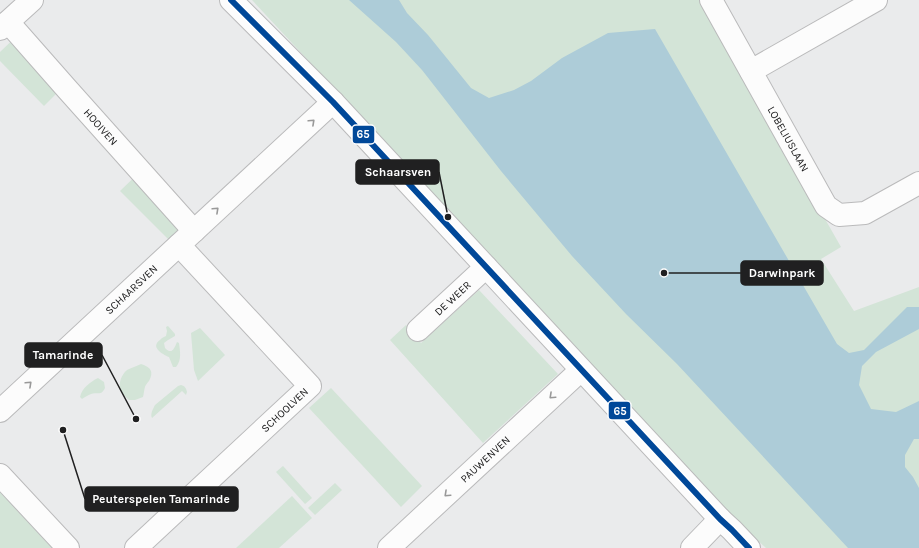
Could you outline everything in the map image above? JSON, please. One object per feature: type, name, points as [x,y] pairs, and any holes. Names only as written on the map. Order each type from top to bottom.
[{"type":"street","points":[[4,26],[32,0]]},
{"type":"street","points":[[231,0],[333,102],[581,370],[749,548]]},
{"type":"street","name":"LOBELIUSLAAN","points":[[711,0],[826,206],[839,215],[865,213],[919,183]]},
{"type":"street","points":[[750,71],[876,0]]},
{"type":"street","name":"HOOIVEN","points":[[4,26],[66,89],[186,238]]},
{"type":"street","name":"SCHAARSVEN","points":[[0,411],[333,102]]},
{"type":"street","name":"SCHOOLVEN","points":[[136,548],[310,386],[186,238]]},
{"type":"street","name":"DE WEER","points":[[418,330],[486,267]]},
{"type":"street","name":"PAUWENVEN","points":[[389,548],[581,370]]},
{"type":"street","points":[[0,475],[68,548]]},
{"type":"street","points":[[692,548],[720,519]]},
{"type":"green space","points":[[252,0],[700,0],[841,247],[821,259],[854,311],[919,287],[919,548],[766,548],[736,520]]},
{"type":"green space","points":[[20,33],[68,82],[44,106],[0,61],[0,52]]},
{"type":"green space","points":[[145,167],[193,217],[169,240],[120,191]]},
{"type":"green space","points":[[479,290],[558,374],[483,443],[390,340],[406,325],[421,343]]},
{"type":"green space","points":[[168,326],[175,336],[164,343],[165,348],[171,351],[174,349],[177,342],[179,343],[180,358],[176,367],[173,367],[169,357],[160,352],[156,345],[166,336],[166,327]]},
{"type":"green space","points":[[200,328],[225,355],[198,381],[194,370],[191,333]]},
{"type":"green space","points":[[141,364],[151,370],[151,378],[145,386],[143,397],[135,400],[129,400],[121,391],[120,385],[123,374],[127,370]]},
{"type":"green space","points":[[98,378],[104,382],[104,390],[101,393],[90,394],[82,399],[80,397],[84,388]]},
{"type":"green space","points":[[181,385],[186,388],[186,395],[182,391],[152,418],[151,416],[155,405]]},
{"type":"green space","points":[[331,388],[422,486],[401,507],[309,408]]},
{"type":"green space","points":[[283,466],[312,498],[305,504],[276,472]]},
{"type":"green space","points":[[335,483],[342,490],[315,515],[308,508]]},
{"type":"green space","points":[[0,492],[52,548],[0,548]]},
{"type":"green space","points":[[292,496],[312,518],[279,548],[236,548]]},
{"type":"water","points":[[349,0],[399,0],[407,13],[428,35],[471,88],[489,98],[514,90],[531,81],[562,58],[608,33],[655,29],[837,344],[849,353],[864,350],[907,307],[919,307],[919,329],[876,352],[862,366],[859,385],[871,409],[896,412],[919,401],[919,439],[914,439],[905,455],[905,467],[919,488],[919,548],[848,548],[677,364],[626,314],[572,256],[501,171],[422,70],[396,42]]},
{"type":"transit line","name":"65","points":[[231,0],[333,102],[720,519],[749,548]]},
{"type":"place","name":"Schaarsven","points":[[448,217]]},
{"type":"place","name":"Darwinpark","points":[[664,273]]},
{"type":"place","name":"Tamarinde","points":[[136,419]]},
{"type":"place","name":"Peuterspelen Tamarinde","points":[[63,430]]}]
